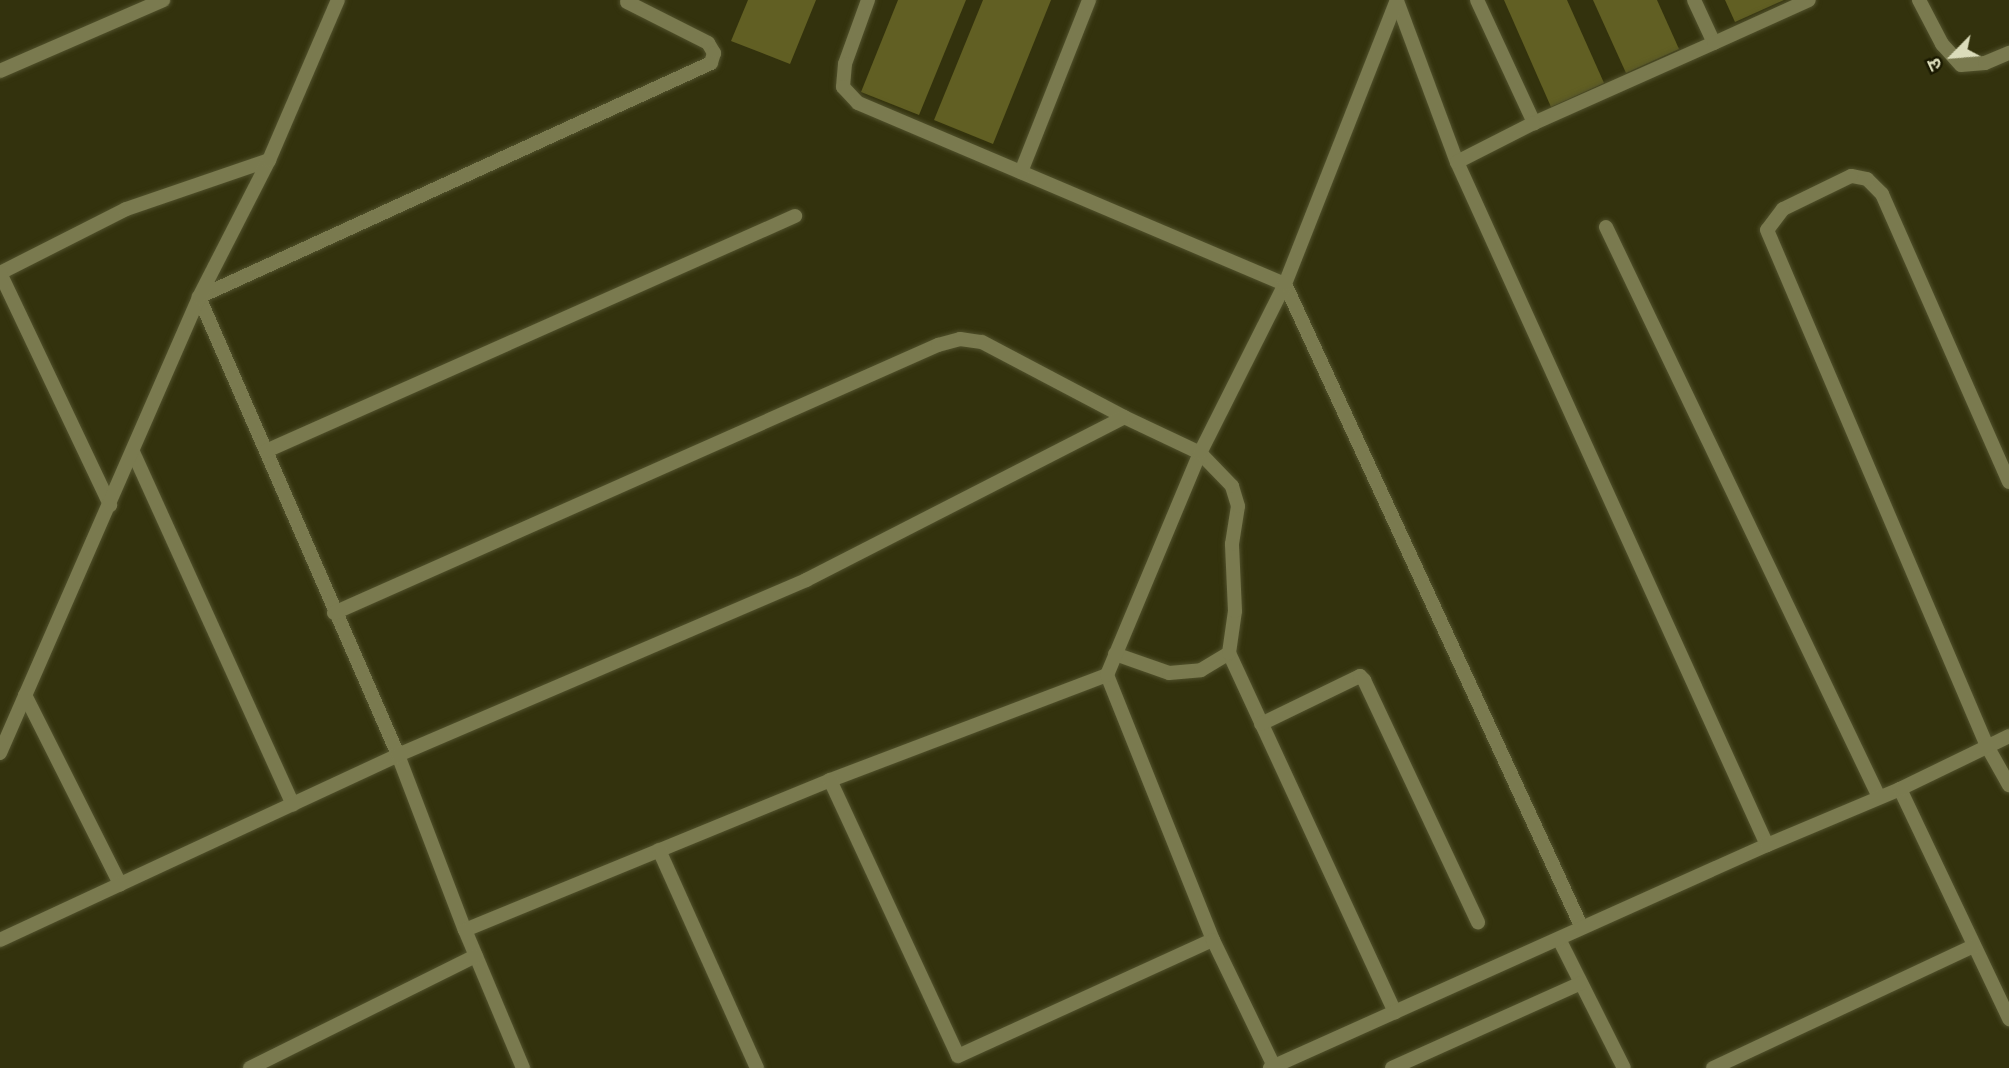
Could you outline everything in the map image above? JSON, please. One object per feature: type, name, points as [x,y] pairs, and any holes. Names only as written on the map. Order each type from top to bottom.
[{"type":"street","points":[[0,71],[163,0]]},
{"type":"street","points":[[1,749],[200,297],[269,160],[338,0]]},
{"type":"street","points":[[868,0],[845,64],[843,88],[858,103],[1285,284],[1582,928]]},
{"type":"street","points":[[1021,172],[1089,0]]},
{"type":"street","points":[[1477,0],[1534,123]]},
{"type":"street","points":[[1694,0],[1714,43]]},
{"type":"street","points":[[1457,162],[1534,123],[1809,0]]},
{"type":"street","points":[[1919,0],[1942,44],[1961,65],[1985,63],[2009,53]]},
{"type":"street","points":[[200,297],[711,63],[714,53],[708,43],[625,1]]},
{"type":"street","points":[[1397,1],[1457,162],[1767,845]]},
{"type":"street","points":[[1397,1],[1285,284],[1200,453],[1107,675],[1213,940],[1272,1067],[1767,845],[1900,789],[2009,736]]},
{"type":"street","points":[[110,505],[0,273],[125,209],[269,160]]},
{"type":"street","points":[[2009,482],[1882,194],[1867,179],[1851,176],[1783,209],[1767,230],[1987,746],[2009,785]]},
{"type":"street","points":[[266,451],[795,216]]},
{"type":"street","points":[[1606,227],[1879,797]]},
{"type":"street","points":[[200,297],[334,613],[398,755],[465,930],[523,1068]]},
{"type":"street","points":[[334,613],[949,342],[960,339],[982,342],[1124,417],[1200,453],[1232,486],[1238,506],[1233,544],[1235,611],[1229,653],[1395,1012]]},
{"type":"street","points":[[0,940],[398,755],[806,580],[1124,417]]},
{"type":"street","points":[[133,452],[293,804]]},
{"type":"street","points":[[1115,654],[1169,673],[1201,670],[1229,653]]},
{"type":"street","points":[[465,930],[830,780],[1107,675]]},
{"type":"street","points":[[1261,724],[1360,676],[1478,922]]},
{"type":"street","points":[[25,695],[120,884]]},
{"type":"street","points":[[830,780],[960,1062],[1213,940]]},
{"type":"street","points":[[1900,789],[2009,1018]]},
{"type":"street","points":[[659,850],[757,1068]]},
{"type":"street","points":[[1559,939],[1624,1068]]},
{"type":"street","points":[[1713,1068],[1975,946]]},
{"type":"street","points":[[250,1068],[476,956]]},
{"type":"street","points":[[1392,1068],[1581,983]]},
{"type":"building","points":[[748,0],[816,0],[790,64],[731,41]]},
{"type":"building","points":[[898,0],[966,0],[919,115],[861,92]]},
{"type":"building","points":[[983,0],[1051,0],[993,144],[934,120]]},
{"type":"building","points":[[1504,0],[1567,0],[1604,83],[1551,107]]},
{"type":"building","points":[[1593,0],[1657,0],[1679,49],[1626,73]]},
{"type":"building","points":[[1725,0],[1784,0],[1735,22]]}]
